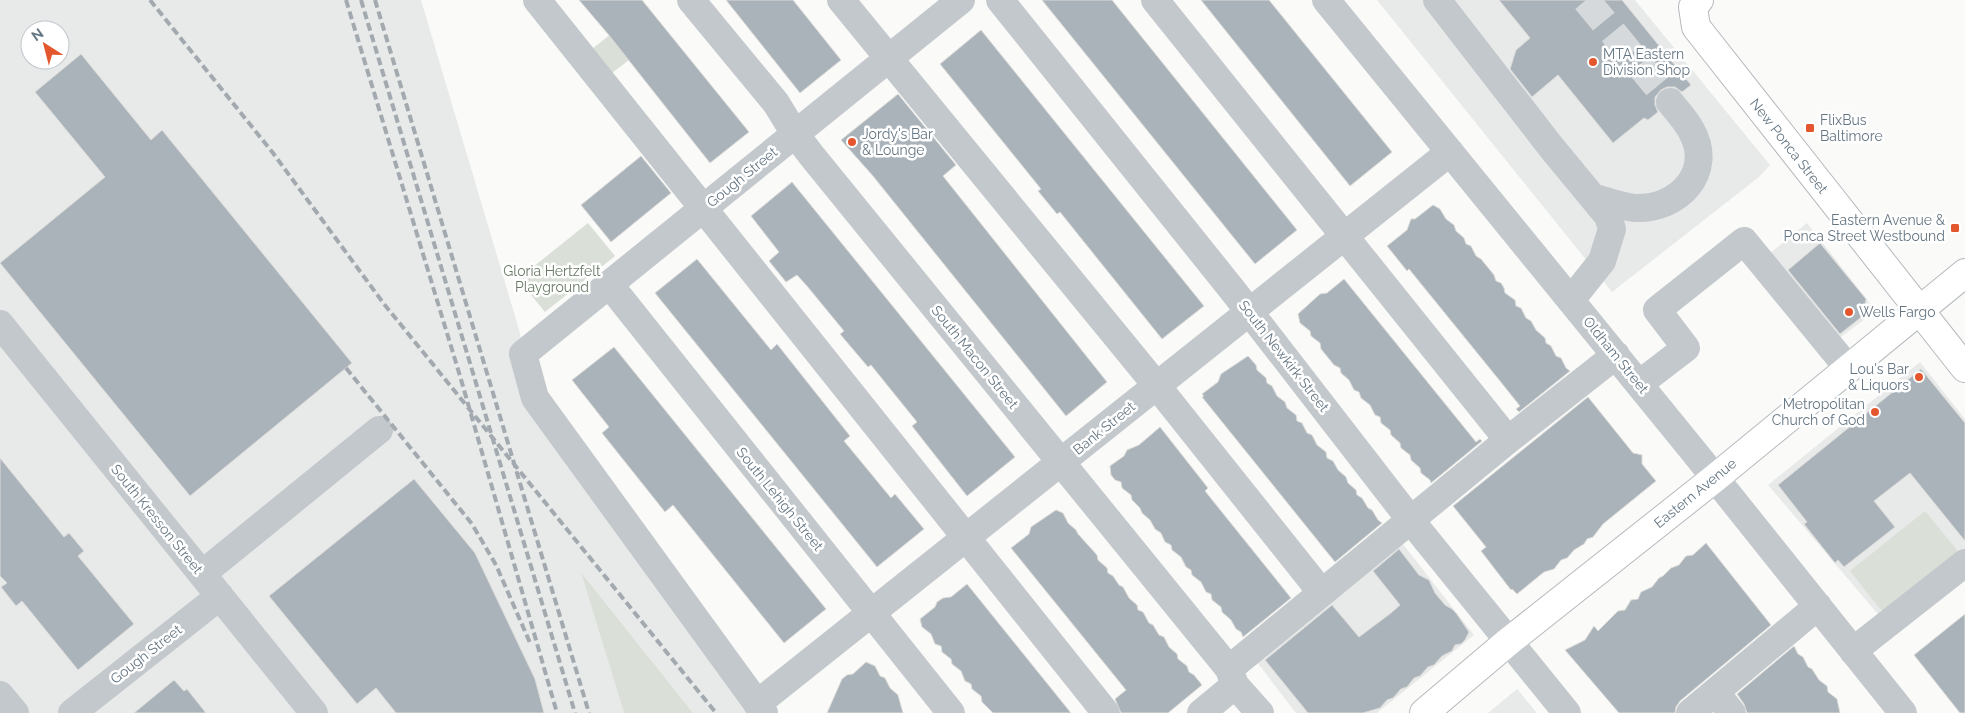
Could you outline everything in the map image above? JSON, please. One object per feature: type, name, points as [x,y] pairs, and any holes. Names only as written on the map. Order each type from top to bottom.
[{"type":"main road","name":"New Ponca Street","points":[[1691,2],[1696,27],[1918,311],[1965,368]]},
{"type":"main road","name":"Eastern Avenue","points":[[1424,713],[1508,642],[1715,478],[1965,273]]},
{"type":"street","points":[[537,0],[1106,713]]},
{"type":"street","name":"South Macon Street","points":[[692,0],[779,107],[795,134],[1260,713]]},
{"type":"street","points":[[841,0],[1322,593]]},
{"type":"street","name":"Gough Street","points":[[761,709],[535,398],[523,354],[961,0]]},
{"type":"street","name":"South Newkirk Street","points":[[1000,0],[1250,312],[1411,521],[1567,713]]},
{"type":"street","points":[[1155,0],[1508,440]]},
{"type":"street","name":"Oldham Street","points":[[1326,0],[1616,355],[1903,713]]},
{"type":"street","points":[[1437,0],[1551,147],[1608,216],[1612,229],[1602,261],[1571,300]]},
{"type":"street","points":[[1594,198],[1634,208],[1658,207],[1683,193],[1697,172],[1699,154],[1692,130],[1670,102]]},
{"type":"street","name":"Bank Street","points":[[761,709],[872,614],[967,537],[1450,152]]},
{"type":"street","points":[[1639,384],[1686,348],[1657,310],[1744,241],[1848,368]]},
{"type":"street","name":"South Lehigh Street","points":[[609,284],[951,713]]},
{"type":"street","name":"South Kresson Street","points":[[0,324],[314,713]]},
{"type":"street","points":[[1201,713],[1232,677],[1322,593],[1508,440],[1616,355]]},
{"type":"street","points":[[202,574],[379,430]]},
{"type":"street","points":[[1854,651],[1963,567]]},
{"type":"street","name":"Gough Street","points":[[72,713],[220,596]]},
{"type":"street","points":[[1690,713],[1724,703],[1818,606]]},
{"type":"street","points":[[0,695],[14,713]]},
{"type":"shaded area","points":[[0,0],[421,0],[520,333],[530,411],[765,713],[693,713],[582,573],[624,713],[0,713]]},
{"type":"shaded area","points":[[1377,0],[1635,0],[1770,165],[1759,177],[1612,292]]},
{"type":"shaded area","points":[[1807,223],[1876,311],[1823,350],[1753,267]]},
{"type":"shaded area","points":[[1920,362],[1965,419],[1965,554],[1883,620],[1768,485]]},
{"type":"shaded area","points":[[1399,539],[1474,635],[1377,713],[1296,713],[1253,657]]},
{"type":"shaded area","points":[[1517,689],[1537,713],[1488,713]]},
{"type":"green space","points":[[647,6],[666,31],[607,77],[588,52]]},
{"type":"green space","name":"Gloria Hertzfelt Playground","points":[[588,223],[615,256],[545,312],[518,279]]},
{"type":"green space","points":[[1925,511],[1961,555],[1885,615],[1850,571]]},
{"type":"green space","points":[[581,572],[693,713],[624,713]]},
{"type":"building","points":[[579,0],[642,0],[749,132],[710,163]]},
{"type":"building","points":[[726,0],[793,0],[841,60],[800,93]]},
{"type":"building","points":[[1042,0],[1112,0],[1297,230],[1255,264]]},
{"type":"building","points":[[1201,0],[1269,0],[1392,152],[1350,186]]},
{"type":"building","name":"MTA Eastern Division Shop","points":[[1499,0],[1622,0],[1691,85],[1682,92],[1675,87],[1667,87],[1661,90],[1655,97],[1655,105],[1658,112],[1648,120],[1644,118],[1613,143],[1558,75],[1532,97],[1510,69],[1516,50],[1530,38]]},
{"type":"building","points":[[981,30],[1204,306],[1162,339],[1060,212],[1057,214],[1038,191],[1041,189],[940,64]]},
{"type":"building","points":[[81,54],[151,140],[162,130],[352,363],[190,496],[0,263],[105,177],[35,92],[62,70],[70,70],[70,63]]},
{"type":"building","points":[[898,94],[956,165],[943,176],[1107,382],[1066,416],[873,176],[841,140]]},
{"type":"building","points":[[641,156],[671,193],[611,242],[581,205]]},
{"type":"building","points":[[792,182],[1015,457],[967,496],[912,426],[917,422],[871,365],[868,367],[840,334],[844,331],[807,286],[797,275],[786,282],[769,261],[779,252],[751,216]]},
{"type":"building","points":[[1433,205],[1440,209],[1446,219],[1454,225],[1456,231],[1464,238],[1466,244],[1471,246],[1476,256],[1481,259],[1494,275],[1496,281],[1501,283],[1505,293],[1515,300],[1516,306],[1521,308],[1526,318],[1531,321],[1536,330],[1545,338],[1546,343],[1551,346],[1556,356],[1561,358],[1566,368],[1570,371],[1519,412],[1516,409],[1520,406],[1409,269],[1407,271],[1387,246],[1407,230],[1411,219],[1415,219]]},
{"type":"building","points":[[1820,243],[1866,299],[1864,315],[1840,334],[1788,270]]},
{"type":"building","points":[[697,259],[771,350],[777,344],[850,436],[844,441],[891,498],[895,494],[924,529],[877,567],[655,293]]},
{"type":"building","points":[[1344,279],[1476,442],[1480,439],[1482,441],[1431,483],[1421,473],[1420,468],[1411,460],[1410,455],[1401,448],[1400,443],[1391,435],[1390,430],[1381,423],[1380,417],[1375,415],[1370,405],[1361,398],[1359,392],[1354,390],[1349,380],[1341,373],[1340,368],[1334,365],[1321,349],[1320,343],[1300,323],[1298,314],[1320,294],[1327,293]]},
{"type":"building","points":[[614,347],[826,609],[784,643],[673,505],[665,512],[602,433],[609,427],[572,380]]},
{"type":"building","points":[[1248,356],[1256,365],[1257,370],[1266,378],[1267,383],[1272,386],[1277,396],[1296,415],[1297,421],[1302,423],[1307,433],[1312,435],[1317,445],[1326,452],[1327,458],[1333,461],[1338,470],[1346,477],[1348,483],[1356,490],[1357,495],[1362,498],[1368,508],[1372,510],[1382,523],[1335,562],[1202,397],[1204,396],[1202,394],[1218,382],[1221,374]]},
{"type":"building","points":[[1921,369],[1965,423],[1965,541],[1910,473],[1874,501],[1895,527],[1844,567],[1838,560],[1835,563],[1804,524],[1807,522],[1778,485]]},
{"type":"building","points":[[1588,397],[1633,453],[1642,455],[1642,464],[1656,481],[1603,524],[1593,537],[1587,539],[1584,544],[1574,550],[1567,558],[1561,560],[1554,569],[1544,572],[1517,594],[1511,590],[1481,551],[1486,547],[1453,506]]},
{"type":"building","points":[[1160,427],[1208,488],[1205,491],[1291,598],[1243,637],[1231,620],[1222,612],[1221,607],[1212,600],[1211,594],[1206,592],[1201,582],[1192,575],[1191,570],[1186,567],[1181,557],[1172,550],[1171,545],[1165,542],[1161,533],[1155,529],[1150,520],[1142,513],[1132,500],[1131,495],[1122,488],[1121,482],[1115,480],[1111,475],[1110,466],[1124,456],[1127,450],[1139,445]]},
{"type":"building","points":[[0,458],[64,537],[69,533],[84,551],[78,556],[134,624],[78,670],[22,601],[16,606],[1,587],[7,583],[0,576]]},
{"type":"building","points":[[414,479],[475,553],[535,679],[544,713],[396,713],[376,688],[357,704],[269,596]]},
{"type":"building","points":[[1056,510],[1063,513],[1068,523],[1097,555],[1098,560],[1107,568],[1108,573],[1123,587],[1129,598],[1137,605],[1138,610],[1143,612],[1149,623],[1153,625],[1159,635],[1164,637],[1169,647],[1177,654],[1178,659],[1187,666],[1189,672],[1202,685],[1168,713],[1121,713],[1115,699],[1126,690],[1011,548],[1029,534],[1031,527]]},
{"type":"building","points":[[1706,543],[1771,625],[1680,701],[1675,713],[1619,713],[1565,650],[1585,640],[1594,626],[1598,631],[1618,611],[1625,610],[1631,600],[1638,599],[1641,592],[1652,587],[1671,568],[1679,565],[1686,556],[1693,555]]},
{"type":"building","points":[[1399,549],[1419,575],[1429,580],[1435,593],[1445,605],[1456,613],[1469,632],[1465,640],[1461,644],[1455,645],[1452,651],[1442,656],[1420,676],[1414,678],[1407,687],[1401,689],[1380,708],[1363,713],[1308,713],[1265,660],[1332,605],[1359,637],[1391,613],[1400,605],[1373,571]]},
{"type":"building","points":[[967,584],[1071,713],[993,713],[982,702],[981,696],[972,689],[971,684],[965,681],[961,671],[952,664],[951,659],[942,652],[941,646],[935,644],[931,634],[922,627],[920,619],[935,607],[937,602],[943,598],[951,597]]},
{"type":"building","points":[[1965,614],[1965,713],[1960,713],[1914,655]]},
{"type":"building","points":[[1794,646],[1808,667],[1827,686],[1828,692],[1837,699],[1840,713],[1747,713],[1744,704],[1737,694]]},
{"type":"building","points":[[866,662],[875,666],[880,676],[885,678],[890,688],[898,695],[903,713],[827,713],[842,679],[847,675],[853,674]]},
{"type":"building","points":[[174,680],[184,691],[187,689],[206,713],[134,713]]},
{"type":"tunnel","points":[[1586,0],[1670,102]]},
{"type":"railway","points":[[150,0],[273,153],[384,304],[716,713]]},
{"type":"railway","points":[[346,0],[460,376],[557,713]]},
{"type":"railway","points":[[361,0],[575,713]]},
{"type":"railway","points":[[375,0],[589,713]]},
{"type":"railway","points":[[346,368],[472,524],[496,565],[531,645]]},
{"type":"place","name":"MTA Eastern Division Shop","points":[[1593,62]]},
{"type":"place","name":"FlixBus Baltimore","points":[[1810,128]]},
{"type":"place","name":"Jordy's Bar & Lounge","points":[[852,142]]},
{"type":"place","name":"Eastern Avenue & Ponca Street Westbound","points":[[1955,228]]},
{"type":"place","name":"Wells Fargo","points":[[1849,312]]},
{"type":"place","name":"Lou's Bar & Liquors","points":[[1919,377]]},
{"type":"place","name":"Metropolitan Church of God","points":[[1875,412]]}]
